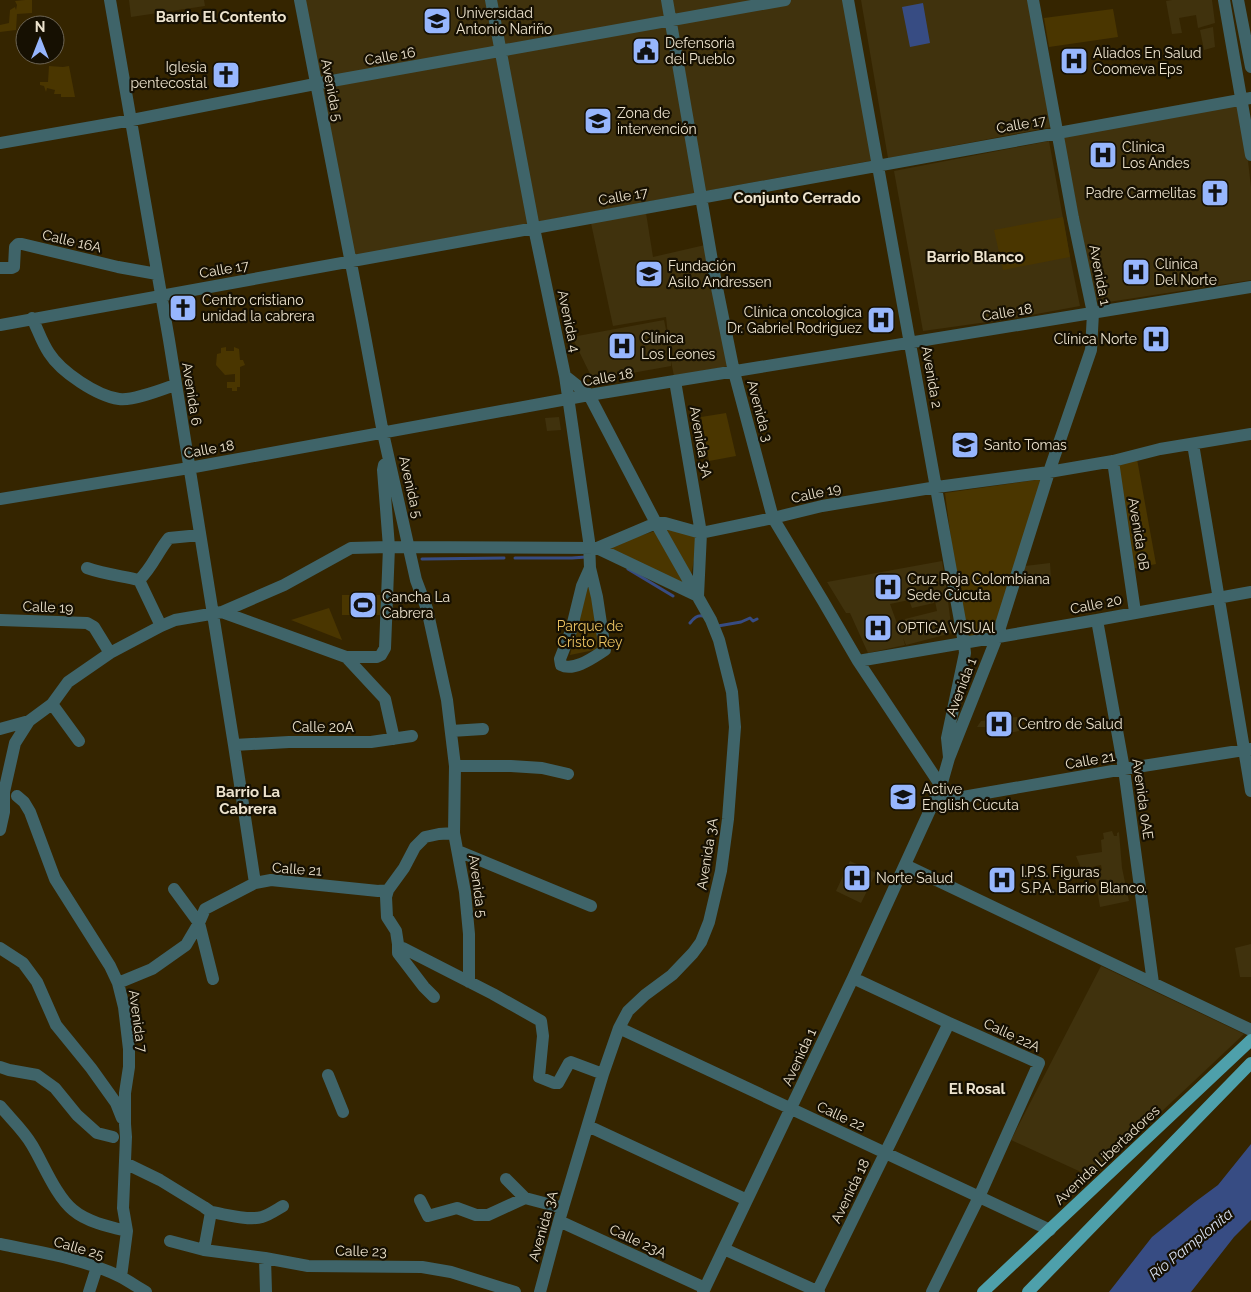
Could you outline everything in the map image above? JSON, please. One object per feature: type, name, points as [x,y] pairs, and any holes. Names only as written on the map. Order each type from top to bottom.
[{"type":"main road","name":"Avenida Libertadores","points":[[983,1292],[1251,1040]]},
{"type":"main road","points":[[1028,1292],[1251,1063]]},
{"type":"street","name":"Avenida 6","points":[[110,0],[132,120],[200,535],[217,613],[234,745],[255,883]]},
{"type":"street","name":"Avenida 5","points":[[300,0],[382,433],[416,580],[427,609],[447,700],[455,766],[454,833],[465,892],[469,934],[469,982]]},
{"type":"street","name":"Avenida 4","points":[[491,0],[534,228],[565,376],[593,544],[590,564],[582,586],[571,631],[560,659],[561,665],[565,667],[585,662],[605,650],[590,564]]},
{"type":"street","name":"Avenida 3","points":[[667,0],[714,278],[734,372],[773,518],[858,661],[940,786]]},
{"type":"street","name":"Calle 16","points":[[0,143],[132,120],[315,84],[785,0]]},
{"type":"street","name":"Avenida 2","points":[[848,0],[964,643],[965,653],[946,738],[949,758]]},
{"type":"street","name":"Avenida 1","points":[[704,1290],[853,978],[934,802],[996,637],[1049,472],[1091,350],[1093,313],[1073,218],[1033,0]]},
{"type":"street","points":[[1224,0],[1246,99],[1251,155]]},
{"type":"street","points":[[1238,0],[1251,66]]},
{"type":"street","name":"Calle 17","points":[[0,325],[1246,99]]},
{"type":"street","name":"Calle 16A","points":[[0,268],[14,267],[15,247],[22,244],[118,267],[157,274]]},
{"type":"street","name":"Calle 18","points":[[0,499],[189,468],[589,395],[1251,287]]},
{"type":"street","points":[[32,318],[50,354],[72,378],[100,393],[119,400],[130,399],[175,386]]},
{"type":"street","points":[[565,376],[589,395],[656,523],[698,596]]},
{"type":"street","name":"Avenida 3A","points":[[540,1292],[559,1221],[603,1074],[619,1028],[628,1011],[645,995],[672,976],[701,942],[709,922],[721,871],[728,820],[735,727],[732,692],[719,640],[698,596],[701,533],[675,381]]},
{"type":"street","name":"Calle 19","points":[[656,523],[665,523],[701,533],[822,506],[936,487],[1049,472],[1113,461],[1160,449],[1251,434]]},
{"type":"street","points":[[1193,444],[1219,598],[1248,750],[1251,791]]},
{"type":"street","points":[[217,613],[346,657],[377,657],[381,655],[385,648],[389,547],[383,470],[384,465],[389,461]]},
{"type":"street","name":"Avenida 0B","points":[[1113,461],[1135,612]]},
{"type":"street","points":[[0,729],[29,721],[52,704],[68,682],[110,653],[161,626],[175,620],[217,613],[284,585],[351,548],[593,544],[656,523]]},
{"type":"street","points":[[139,580],[169,538],[200,535]]},
{"type":"street","points":[[593,544],[698,596]]},
{"type":"street","points":[[88,568],[102,573],[121,575],[139,580],[161,626]]},
{"type":"street","name":"Calle 20","points":[[858,661],[1251,592]]},
{"type":"street","name":"Calle 19","points":[[0,620],[87,623],[94,627],[110,653]]},
{"type":"street","name":"Avenida 0AE","points":[[1097,620],[1124,769],[1153,983]]},
{"type":"street","points":[[346,657],[385,699],[394,739]]},
{"type":"street","points":[[52,704],[79,741]]},
{"type":"street","points":[[0,830],[4,812],[4,792],[15,743],[29,721]]},
{"type":"street","points":[[452,730],[483,729]]},
{"type":"street","name":"Calle 20A","points":[[234,745],[290,742],[371,742],[412,736]]},
{"type":"street","name":"Calle 21","points":[[934,802],[1124,769],[1248,750]]},
{"type":"street","points":[[455,766],[542,768],[568,774]]},
{"type":"street","name":"Avenida 7","points":[[17,796],[24,802],[30,812],[56,879],[110,966],[118,983],[124,1007],[129,1050],[129,1067],[125,1093],[126,1137],[123,1208],[127,1231],[120,1277]]},
{"type":"street","points":[[434,997],[398,953],[396,931],[387,917],[386,897],[388,890],[404,868],[416,846],[425,837],[454,833]]},
{"type":"street","points":[[458,851],[591,906]]},
{"type":"street","points":[[905,865],[1251,1030]]},
{"type":"street","name":"Calle 21","points":[[118,983],[152,969],[186,945],[205,909],[255,883],[271,880],[378,891],[388,890]]},
{"type":"street","points":[[174,889],[199,923],[213,979]]},
{"type":"street","points":[[0,948],[23,963],[37,982],[56,1025],[91,1068],[116,1103],[125,1124]]},
{"type":"street","points":[[398,953],[403,948],[540,1020],[543,1036],[540,1077],[558,1083],[571,1062],[603,1074]]},
{"type":"street","name":"Calle 22A","points":[[853,978],[1039,1063],[932,1292]]},
{"type":"street","name":"Avenida 18","points":[[818,1292],[949,1023]]},
{"type":"street","name":"Calle 22","points":[[619,1028],[1050,1230]]},
{"type":"street","points":[[0,1067],[37,1075],[55,1088],[77,1115],[97,1133],[113,1137]]},
{"type":"street","points":[[328,1075],[343,1112]]},
{"type":"street","points":[[0,1106],[31,1143],[62,1199],[73,1211],[107,1227],[127,1231]]},
{"type":"street","points":[[588,1126],[747,1200]]},
{"type":"street","points":[[125,1163],[160,1180],[211,1212],[249,1218],[261,1217],[283,1206]]},
{"type":"street","points":[[506,1179],[525,1198],[563,1208]]},
{"type":"street","points":[[420,1200],[428,1216],[457,1208],[476,1215],[488,1214],[525,1198]]},
{"type":"street","points":[[204,1250],[211,1212]]},
{"type":"street","name":"Calle 23A","points":[[559,1221],[704,1290]]},
{"type":"street","name":"Calle 23","points":[[170,1241],[204,1250],[308,1266],[422,1267],[451,1272],[515,1292]]},
{"type":"street","name":"Calle 25","points":[[0,1244],[97,1267],[120,1277],[146,1292]]},
{"type":"street","points":[[724,1249],[818,1292]]},
{"type":"street","points":[[265,1258],[266,1292]]},
{"type":"street","points":[[88,1292],[97,1267]]},
{"type":"shaded area","points":[[129,0],[204,0],[205,6],[131,17]]},
{"type":"shaded area","name":"Zona de intervención","points":[[305,0],[847,0],[875,160],[351,256]]},
{"type":"shaded area","points":[[861,0],[1030,0],[1052,127],[888,158]]},
{"type":"shaded area","points":[[1212,0],[1215,23],[1198,28],[1196,15],[1179,18],[1182,33],[1172,34],[1166,1]]},
{"type":"shaded area","points":[[1213,27],[1215,47],[1204,50],[1200,30]]},
{"type":"shaded area","points":[[1241,100],[1251,187],[1251,280],[1102,303],[1095,299],[1062,134]]},
{"type":"shaded area","points":[[1049,141],[1080,306],[1009,319],[923,331],[894,171]]},
{"type":"shaded area","points":[[646,213],[653,257],[705,245],[729,366],[674,376],[671,361],[671,366],[593,380],[572,337],[664,320],[669,345],[666,317],[613,326],[591,223]]},
{"type":"shaded area","points":[[559,417],[561,430],[547,431],[545,418]]},
{"type":"shaded area","points":[[942,561],[947,592],[942,593],[947,593],[952,633],[906,645],[903,638],[905,645],[868,653],[850,613],[846,613],[827,582]],"holes":[[[932,595],[935,595],[937,611],[905,619],[906,625],[898,626],[890,604],[909,600],[912,608],[934,603]]]},
{"type":"shaded area","points":[[1050,563],[1051,578],[1020,581],[1025,566]]},
{"type":"shaded area","name":"Centro de Salud","points":[[1017,717],[1019,731],[998,735],[995,727],[977,727],[981,721]]},
{"type":"shaded area","points":[[1112,831],[1114,836],[1117,836],[1119,832],[1122,868],[1129,901],[1100,907],[1094,871],[1102,870],[1101,865],[1087,868],[1087,871],[1083,873],[1076,856],[1102,852],[1101,840],[1104,839],[1103,833]]},
{"type":"shaded area","name":"Norte Salud","points":[[850,861],[876,873],[861,903],[836,891]]},
{"type":"shaded area","points":[[1251,944],[1251,977],[1240,977],[1235,948]]},
{"type":"shaded area","points":[[1101,966],[1244,1034],[1092,1177],[1011,1140]]},
{"type":"green space","points":[[32,0],[32,13],[15,15],[15,30],[0,32],[0,25],[9,23],[10,10],[15,7],[16,10],[17,5],[15,1]]},
{"type":"green space","points":[[1113,9],[1118,37],[1049,47],[1044,18]]},
{"type":"green space","points":[[49,66],[69,66],[75,97],[61,97],[61,94],[54,94],[55,90],[47,88],[46,92],[44,86],[40,85],[40,82],[48,82]]},
{"type":"green space","points":[[1063,217],[1070,257],[1003,270],[994,230]]},
{"type":"green space","points":[[226,347],[226,351],[234,351],[234,347],[239,349],[240,360],[243,360],[245,365],[240,367],[240,387],[237,387],[237,391],[227,388],[227,382],[235,382],[235,374],[225,375],[216,365],[217,354],[221,353],[221,348]]},
{"type":"green space","points":[[726,413],[736,456],[709,461],[701,417]]},
{"type":"green space","points":[[1137,459],[1156,564],[1131,569],[1114,463]]},
{"type":"green space","points":[[1043,479],[992,635],[964,638],[945,493]]},
{"type":"green space","points":[[661,524],[699,535],[691,575]]},
{"type":"green space","points":[[655,531],[687,587],[602,548]]},
{"type":"green space","name":"Parque de Cristo Rey","points":[[590,577],[609,647],[570,655]]},
{"type":"green space","name":"Cancha La Cabrera","points":[[342,595],[384,595],[383,615],[342,615]]},
{"type":"green space","points":[[329,608],[342,640],[291,620]]},
{"type":"water","points":[[923,3],[930,43],[910,47],[902,7]]},
{"type":"water","name":"Río Pamplonita","points":[[1251,1144],[1251,1220],[1234,1237],[1191,1292],[1109,1292],[1152,1237],[1218,1185]]},
{"type":"waterway","points":[[515,558],[586,557]]},
{"type":"waterway","points":[[422,559],[504,558]]},
{"type":"waterway","points":[[628,569],[673,596]]},
{"type":"waterway","points":[[690,623],[696,617],[703,616]]},
{"type":"waterway","points":[[718,626],[741,622],[750,618],[753,621],[757,619]]},
{"type":"place","name":"Universidad Antonio Nariño","points":[[437,21]]},
{"type":"place","name":"Defensoria del Pueblo","points":[[646,51]]},
{"type":"place","name":"Aliados En Salud Coomeva Eps","points":[[1074,61]]},
{"type":"place","name":"Iglesia pentecostal","points":[[226,75]]},
{"type":"place","name":"Zona de intervención","points":[[598,121]]},
{"type":"place","name":"Clinica Los Andes","points":[[1103,155]]},
{"type":"place","name":"Padre Carmelitas","points":[[1215,193]]},
{"type":"place","name":"Clínica Del Norte","points":[[1136,272]]},
{"type":"place","name":"Fundación Asilo Andressen","points":[[649,274]]},
{"type":"place","name":"Centro cristiano unidad la cabrera","points":[[183,308]]},
{"type":"place","name":"Clínica oncologica Dr. Gabriel Rodriguez","points":[[881,320]]},
{"type":"place","name":"Clínica Norte","points":[[1156,339]]},
{"type":"place","name":"Clínica Los Leones","points":[[622,346]]},
{"type":"place","name":"Santo Tomas","points":[[965,445]]},
{"type":"place","name":"Cruz Roja Colombiana Sede Cúcuta","points":[[888,587]]},
{"type":"place","name":"Cancha La Cabrera","points":[[363,605]]},
{"type":"place","name":"OPTICA VISUAl","points":[[878,628]]},
{"type":"place","name":"Centro de Salud","points":[[999,724]]},
{"type":"place","name":"Active English Cúcuta","points":[[903,797]]},
{"type":"place","name":"Norte Salud","points":[[857,878]]},
{"type":"place","name":"I.P.S. Figuras S.P.A. Barrio Blanco.","points":[[1002,880]]},
{"type":"district","name":"Barrio El Contento","points":[[221,17]]},
{"type":"district","name":"Conjunto Cerrado","points":[[797,198]]},
{"type":"district","name":"Barrio Blanco","points":[[975,257]]},
{"type":"district","name":"Barrio La Cabrera","points":[[248,800]]},
{"type":"district","name":"El Rosal","points":[[977,1089]]}]
